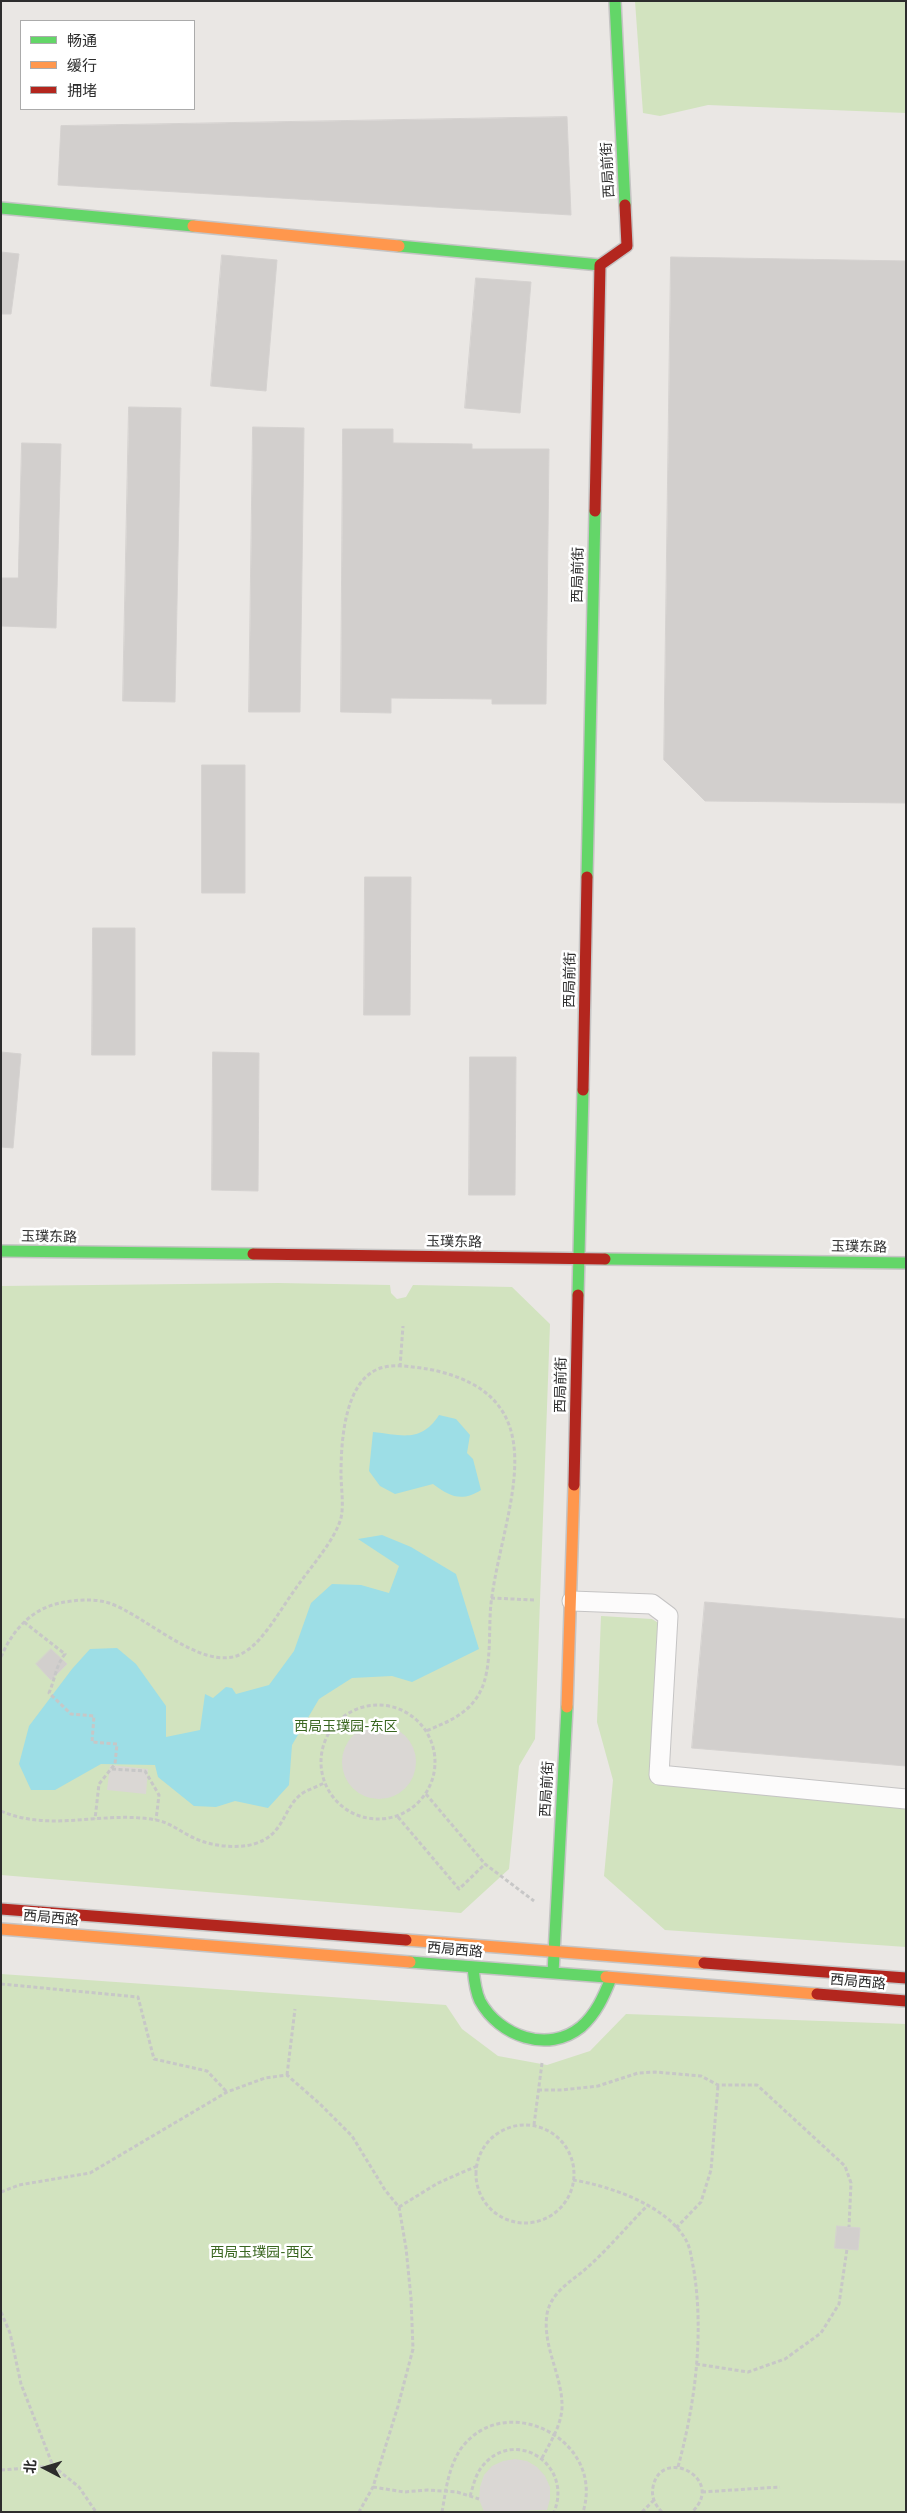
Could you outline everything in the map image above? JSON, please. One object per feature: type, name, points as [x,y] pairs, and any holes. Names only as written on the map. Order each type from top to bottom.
[{"type":"street","name":"西局前街","points":[[553,1973],[572,1601],[600,265],[627,246],[615,1]]},
{"type":"street","points":[[1,208],[600,265]]},
{"type":"street","name":"玉璞东路","points":[[1,1251],[906,1263]]},
{"type":"street","points":[[572,1601],[652,1604],[668,1616],[659,1775],[906,1799]]},
{"type":"street","name":"西局西路","points":[[1,1909],[906,1978]]},
{"type":"street","name":"西局西路","points":[[1,1929],[906,2001]]},
{"type":"street","points":[[473,1967],[478,1999],[498,2026],[527,2038],[544,2040],[562,2038],[576,2030],[588,2019],[599,2006],[611,1978]]},
{"type":"path","points":[[400,1367],[403,1326]]},
{"type":"path","points":[[1,1657],[24,1622],[42,1608],[53,1604],[97,1600],[122,1608],[201,1652],[212,1656],[230,1657],[248,1650],[264,1634],[336,1530],[342,1508],[342,1440],[354,1398],[362,1382],[371,1374],[386,1367],[430,1370],[468,1382],[494,1399],[507,1418],[515,1444],[514,1481],[491,1598],[488,1662],[482,1690],[466,1712],[458,1718],[426,1731]]},
{"type":"path","points":[[491,1598],[534,1600]]},
{"type":"path","points":[[24,1622],[65,1654],[57,1663],[57,1673],[49,1693],[71,1714],[94,1716],[92,1742],[117,1744],[115,1764],[99,1784],[95,1819]]},
{"type":"path","points":[[385,1704],[404,1710],[420,1722],[431,1738],[436,1757],[434,1777],[426,1794],[414,1808],[398,1817],[380,1820],[362,1818],[345,1810],[332,1797],[324,1783],[320,1763],[323,1744],[333,1726],[347,1713],[365,1706],[385,1704]]},
{"type":"path","points":[[111,1769],[145,1771],[159,1795],[156,1820]]},
{"type":"path","points":[[1,1811],[19,1819],[44,1822],[130,1818],[156,1820],[204,1842],[242,1846],[255,1844],[276,1831],[300,1795],[324,1783]]},
{"type":"path","points":[[426,1794],[485,1864],[556,1918]]},
{"type":"path","points":[[398,1817],[459,1888],[485,1864]]},
{"type":"path","points":[[1,1984],[138,1997],[154,2059],[207,2071],[227,2092]]},
{"type":"path","points":[[287,2075],[295,2010]]},
{"type":"path","points":[[534,2125],[544,2040]]},
{"type":"path","points":[[538,2090],[562,2090],[598,2086],[638,2073],[655,2072],[701,2076],[718,2085],[757,2085],[845,2166],[851,2183],[849,2227]]},
{"type":"path","points":[[1,2192],[19,2185],[90,2173],[227,2092],[265,2078],[287,2075],[320,2104],[352,2136],[385,2190],[399,2207],[411,2298],[413,2349],[398,2406],[373,2486],[360,2512]]},
{"type":"path","points":[[676,2228],[701,2202],[711,2170],[718,2085]]},
{"type":"path","points":[[519,2125],[534,2125],[550,2131],[563,2142],[571,2156],[575,2173],[574,2180],[572,2189],[564,2204],[552,2216],[536,2222],[520,2223],[503,2218],[491,2209],[482,2196],[477,2182],[477,2166],[482,2151],[491,2139],[504,2130],[519,2125]]},
{"type":"path","points":[[399,2207],[438,2183],[477,2166]]},
{"type":"path","points":[[574,2180],[600,2184],[648,2205],[658,2211],[676,2228],[687,2242],[696,2287],[698,2332],[689,2428],[678,2467]]},
{"type":"path","points":[[542,2458],[555,2434],[562,2409],[548,2340],[548,2314],[550,2306],[565,2284],[589,2266],[648,2205]]},
{"type":"path","points":[[696,2364],[748,2372],[785,2359],[821,2333],[839,2304],[847,2249]]},
{"type":"path","points":[[1,2312],[10,2333],[21,2384],[53,2466],[79,2487],[96,2512]]},
{"type":"path","points":[[442,2512],[450,2469],[461,2449],[478,2433],[498,2424],[521,2422],[543,2427],[555,2434],[562,2439],[577,2457],[585,2479],[586,2503],[583,2512]]},
{"type":"path","points":[[470,2496],[482,2467],[497,2454],[517,2449],[542,2458],[554,2473],[559,2487],[558,2502],[554,2512]]},
{"type":"path","points":[[1,2470],[53,2466]]},
{"type":"path","points":[[662,2512],[654,2500],[653,2485],[657,2478],[670,2468],[678,2467],[694,2474],[699,2480],[702,2492],[698,2505],[693,2512]]},
{"type":"path","points":[[373,2486],[404,2492],[446,2491],[479,2499]]},
{"type":"path","points":[[702,2492],[780,2487]]},
{"type":"path","points":[[642,2512],[654,2500]]},
{"type":"green space","points":[[635,1],[906,1],[906,113],[708,105],[660,116],[643,113]]},
{"type":"green space","name":"西局玉璞园-东区","points":[[278,1283],[390,1285],[391,1293],[397,1299],[406,1297],[413,1285],[512,1287],[550,1324],[535,1739],[519,1766],[509,1869],[461,1913],[1,1875],[1,1286]]},
{"type":"green space","points":[[601,1616],[652,1619],[660,1624],[651,1782],[906,1808],[906,1947],[665,1930],[604,1876],[613,1780],[597,1722]]},
{"type":"green space","name":"西局玉璞园-西区","points":[[1,1974],[446,2005],[462,2029],[498,2056],[547,2065],[590,2051],[626,2014],[906,2024],[906,2512],[1,2512]]},
{"type":"shaded area","points":[[379,1725],[400,1731],[410,1741],[416,1762],[410,1783],[400,1793],[379,1799],[358,1793],[348,1783],[342,1762],[348,1741],[358,1731]]},
{"type":"shaded area","points":[[110,1765],[148,1769],[146,1794],[107,1790]]},
{"type":"shaded area","points":[[515,2459],[527,2461],[537,2467],[545,2476],[550,2487],[550,2499],[547,2510],[484,2512],[479,2499],[484,2475],[492,2466],[503,2461]]},
{"type":"water","points":[[439,1415],[456,1419],[470,1435],[467,1453],[473,1459],[481,1490],[462,1497],[451,1495],[433,1484],[395,1494],[380,1486],[369,1471],[373,1432],[402,1435],[418,1433],[432,1424]]},
{"type":"water","points":[[382,1535],[411,1547],[456,1574],[479,1649],[412,1682],[392,1676],[352,1678],[319,1699],[292,1745],[289,1785],[268,1808],[235,1801],[216,1807],[194,1806],[158,1777],[155,1765],[101,1764],[55,1790],[31,1790],[19,1764],[29,1726],[72,1669],[90,1649],[117,1648],[136,1664],[166,1706],[166,1737],[200,1730],[205,1694],[213,1698],[226,1687],[232,1688],[236,1694],[269,1685],[294,1651],[311,1603],[332,1584],[361,1585],[389,1593],[399,1566],[358,1539]]},
{"type":"building","points":[[567,117],[571,215],[58,185],[61,126]]},
{"type":"building","points":[[1,252],[19,254],[11,314],[1,314]]},
{"type":"building","points":[[222,255],[277,260],[266,391],[211,386]]},
{"type":"building","points":[[671,257],[906,261],[906,803],[705,801],[664,760]]},
{"type":"building","points":[[476,278],[531,282],[520,413],[465,408]]},
{"type":"building","points":[[129,407],[181,408],[175,702],[123,701]]},
{"type":"building","points":[[253,427],[304,428],[300,712],[249,712]]},
{"type":"building","points":[[343,429],[393,429],[393,443],[472,444],[472,449],[549,449],[546,704],[492,704],[492,699],[391,698],[391,713],[341,712]]},
{"type":"building","points":[[22,443],[61,444],[56,628],[1,626],[1,578],[18,578]]},
{"type":"building","points":[[202,765],[245,765],[245,893],[202,893]]},
{"type":"building","points":[[365,877],[411,877],[410,1015],[364,1015]]},
{"type":"building","points":[[93,928],[135,928],[135,1055],[92,1055]]},
{"type":"building","points":[[1,1052],[21,1054],[13,1148],[1,1147]]},
{"type":"building","points":[[213,1052],[259,1053],[258,1191],[212,1190]]},
{"type":"building","points":[[470,1057],[516,1057],[515,1195],[469,1195]]},
{"type":"building","points":[[705,1602],[906,1619],[906,1766],[692,1748]]},
{"type":"building","points":[[51,1649],[67,1664],[51,1680],[36,1664]]},
{"type":"building","points":[[837,2226],[860,2228],[858,2250],[835,2248]]},
{"type":"traffic: fast","points":[[615,1],[625,205]]},
{"type":"traffic: fast","points":[[1,208],[193,226]]},
{"type":"traffic: fast","points":[[399,246],[600,265]]},
{"type":"traffic: fast","points":[[587,877],[595,511]]},
{"type":"traffic: fast","points":[[578,1295],[583,1090]]},
{"type":"traffic: fast","points":[[1,1251],[253,1254]]},
{"type":"traffic: fast","points":[[605,1259],[906,1263]]},
{"type":"traffic: fast","points":[[553,1973],[567,1707]]},
{"type":"traffic: fast","points":[[410,1962],[606,1977]]},
{"type":"traffic: fast","points":[[473,1967],[478,1997],[488,2013],[499,2024],[512,2032],[540,2040],[568,2035],[581,2027],[595,2011],[611,1978]]},
{"type":"traffic: slow","points":[[193,226],[399,246]]},
{"type":"traffic: slow","points":[[567,1707],[574,1485]]},
{"type":"traffic: slow","points":[[1,1929],[410,1962]]},
{"type":"traffic: slow","points":[[406,1940],[704,1963]]},
{"type":"traffic: slow","points":[[606,1977],[817,1994]]},
{"type":"traffic: jam","points":[[595,511],[600,265],[627,246],[625,205]]},
{"type":"traffic: jam","points":[[583,1090],[587,877]]},
{"type":"traffic: jam","points":[[253,1254],[605,1259]]},
{"type":"traffic: jam","points":[[574,1485],[578,1295]]},
{"type":"traffic: jam","points":[[1,1909],[406,1940]]},
{"type":"traffic: jam","points":[[704,1963],[906,1978]]},
{"type":"traffic: jam","points":[[817,1994],[906,2001]]}]
